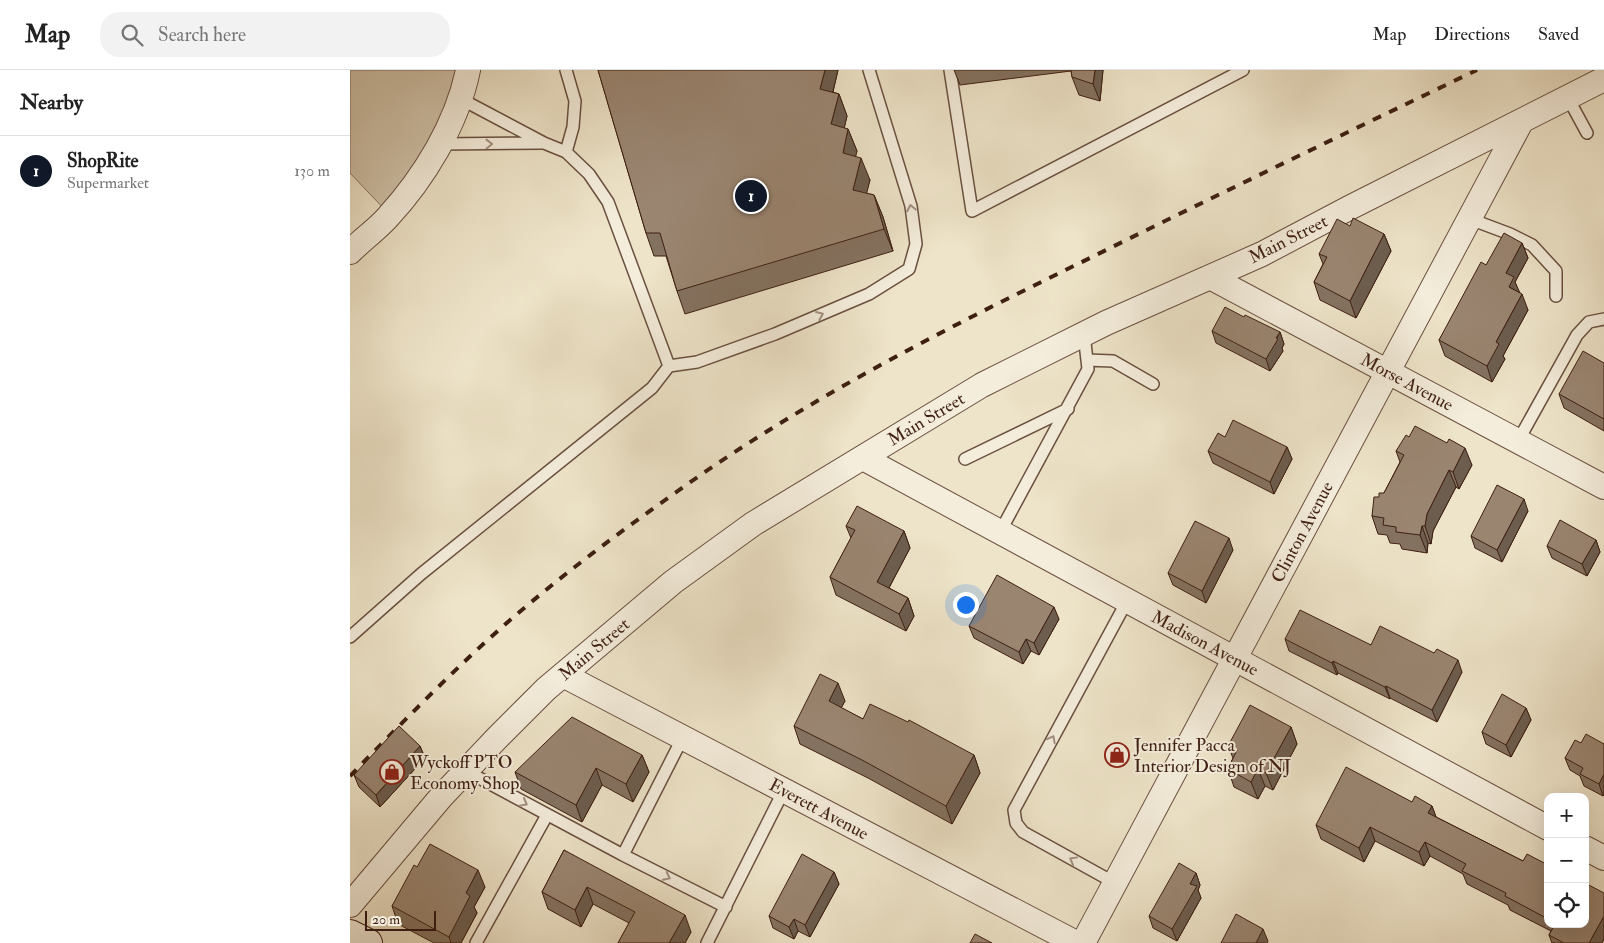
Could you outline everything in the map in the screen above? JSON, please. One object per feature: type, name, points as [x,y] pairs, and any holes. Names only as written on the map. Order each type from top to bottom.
[{"type":"main road","points":[[350,934],[368,943]]},
{"type":"street","points":[[350,252],[387,218],[416,184],[452,120],[468,70]]},
{"type":"street","name":"Main Street","points":[[350,904],[441,797],[546,689],[681,576],[753,524],[982,385],[1084,334],[1262,254],[1604,79]]},
{"type":"street","name":"Clinton Avenue","points":[[1084,943],[1521,122]]},
{"type":"street","name":"Morse Avenue","points":[[1210,277],[1604,487]]},
{"type":"street","name":"Madison Avenue","points":[[863,458],[1544,826]]},
{"type":"street","name":"Everett Avenue","points":[[563,675],[1076,943]]},
{"type":"street","points":[[1589,850],[1604,858]]},
{"type":"lane","points":[[566,70],[575,101],[573,127],[566,152]]},
{"type":"lane","points":[[350,637],[421,574],[652,388],[669,366],[697,362],[776,334],[869,294],[909,270],[916,244],[911,206],[869,70]]},
{"type":"lane","points":[[950,70],[972,211],[1243,70]]},
{"type":"lane","points":[[459,98],[544,143],[566,152],[588,174],[608,202],[669,366]]},
{"type":"lane","points":[[1568,98],[1586,133]]},
{"type":"lane","points":[[440,144],[544,143]]},
{"type":"lane","points":[[1470,219],[1510,234],[1532,245],[1556,271],[1556,296]]},
{"type":"lane","points":[[1518,441],[1576,335],[1590,322],[1604,319]]},
{"type":"lane","points":[[1000,532],[1088,369],[1084,334]]},
{"type":"lane","points":[[1087,360],[1113,361],[1153,384]]},
{"type":"lane","points":[[965,459],[1068,409]]},
{"type":"lane","points":[[1115,883],[1023,832],[1016,823],[1014,810],[1126,601]]},
{"type":"lane","points":[[623,855],[683,737]]},
{"type":"lane","points":[[466,771],[623,855],[726,907]]},
{"type":"lane","points":[[707,943],[784,790]]},
{"type":"lane","points":[[476,943],[547,815]]},
{"type":"shaded area","points":[[350,70],[460,70],[459,95],[388,213],[350,173]]},
{"type":"building","points":[[598,70],[825,70],[820,89],[839,94],[831,124],[848,129],[843,153],[861,158],[853,190],[874,195],[884,229],[677,291],[660,233],[646,233]]},
{"type":"building","points":[[1071,70],[1095,70],[1093,84],[1072,77]]},
{"type":"building","points":[[1353,218],[1384,234],[1350,301],[1314,282],[1327,257],[1319,254],[1337,219],[1350,226]]},
{"type":"building","points":[[1504,233],[1522,243],[1506,273],[1514,277],[1509,287],[1522,294],[1496,342],[1499,344],[1487,366],[1439,340],[1481,262],[1486,265]]},
{"type":"building","points":[[1225,307],[1280,332],[1266,359],[1212,331]]},
{"type":"building","points":[[1583,351],[1604,363],[1604,419],[1559,394]]},
{"type":"building","points":[[1233,420],[1287,447],[1270,482],[1208,451],[1218,433],[1225,437]]},
{"type":"building","points":[[1415,426],[1447,443],[1449,439],[1465,448],[1453,472],[1449,470],[1427,514],[1425,526],[1422,526],[1420,535],[1396,532],[1396,527],[1383,525],[1384,518],[1372,516],[1374,497],[1379,497],[1379,493],[1384,493],[1404,455],[1396,451],[1406,435],[1409,437]]},
{"type":"building","points":[[1497,485],[1524,499],[1497,550],[1471,536]]},
{"type":"building","points":[[857,506],[904,531],[877,582],[908,598],[899,614],[830,577],[855,530],[846,526]]},
{"type":"building","points":[[1560,520],[1596,540],[1582,564],[1547,546]]},
{"type":"building","points":[[1195,521],[1229,538],[1202,591],[1168,573]]},
{"type":"building","points":[[997,575],[1054,607],[1034,643],[1026,639],[1019,652],[969,626]]},
{"type":"building","points":[[1300,610],[1371,645],[1380,626],[1434,653],[1437,649],[1458,660],[1432,710],[1386,686],[1333,661],[1332,663],[1285,639]]},
{"type":"building","points":[[820,674],[838,683],[829,701],[863,719],[870,704],[908,722],[909,720],[974,755],[946,806],[862,760],[794,726]]},
{"type":"building","points":[[1502,694],[1526,708],[1506,745],[1482,732]]},
{"type":"building","points":[[1250,705],[1291,727],[1266,773],[1258,769],[1251,782],[1228,769],[1237,750],[1228,746]]},
{"type":"building","points":[[572,717],[642,755],[626,784],[596,768],[576,805],[515,772]]},
{"type":"building","points":[[399,726],[420,746],[376,795],[354,775]]},
{"type":"building","points":[[1586,734],[1604,744],[1604,774],[1599,784],[1580,774],[1583,768],[1565,758],[1575,740],[1581,743]]},
{"type":"building","points":[[1346,767],[1412,802],[1415,796],[1432,806],[1428,813],[1523,861],[1527,854],[1544,863],[1544,917],[1505,896],[1506,893],[1462,871],[1466,864],[1425,842],[1419,852],[1370,827],[1359,848],[1316,825]]},
{"type":"building","points":[[430,844],[478,870],[466,893],[470,896],[449,937],[392,906],[414,865],[417,867]]},
{"type":"building","points":[[564,850],[685,915],[669,943],[618,943],[635,912],[587,887],[575,910],[542,892]]},
{"type":"building","points":[[802,854],[834,872],[805,925],[794,919],[789,927],[769,916]]},
{"type":"building","points":[[1179,863],[1196,873],[1190,884],[1197,886],[1172,929],[1149,916]]},
{"type":"building","points":[[1589,885],[1604,893],[1604,916],[1589,943],[1564,943],[1549,935],[1553,928],[1589,928]]},
{"type":"building","points":[[1236,914],[1263,929],[1256,943],[1221,943]]},
{"type":"building","points":[[975,934],[992,943],[970,943]]},
{"type":"railway","points":[[350,776],[448,677],[532,601],[628,527],[748,443],[843,386],[990,307],[1477,70]]},
{"type":"place","name":"ShopRite","points":[[751,196]]},
{"type":"place","name":"Jennifer Pacca Interior Design of NJ","points":[[1117,755]]},
{"type":"place","name":"Wyckoff PTO Economy Shop","points":[[392,772]]}]
